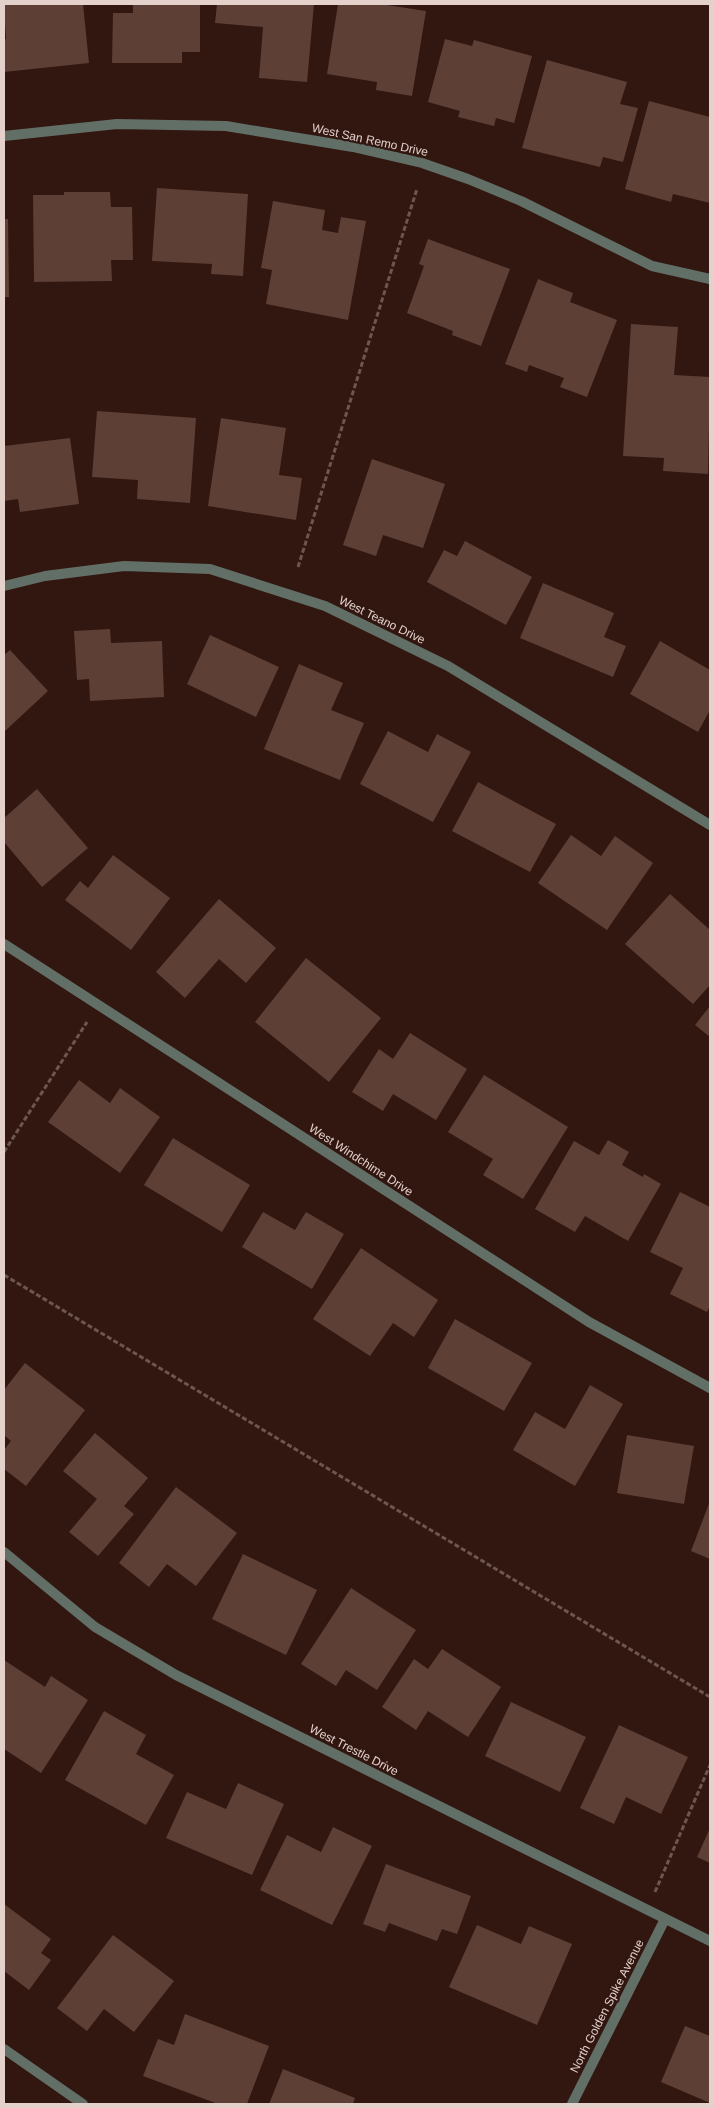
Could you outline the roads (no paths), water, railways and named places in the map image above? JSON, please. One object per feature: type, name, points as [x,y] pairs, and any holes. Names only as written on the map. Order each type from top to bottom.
[{"type":"street","name":"West San Remo Drive","points":[[4,136],[117,124],[226,126],[353,146],[422,163],[468,179],[521,201],[652,266],[710,279]]},
{"type":"street","name":"West Teano Drive","points":[[4,586],[45,576],[124,566],[210,569],[325,606],[448,666],[710,826]]},
{"type":"street","name":"West Windchime Drive","points":[[4,944],[589,1322],[710,1388]]},
{"type":"street","name":"West Trestle Drive","points":[[4,1552],[95,1627],[176,1675],[710,1941]]},
{"type":"street","name":"North Golden Spike Avenue","points":[[572,2104],[665,1919]]},
{"type":"street","points":[[4,2049],[83,2104]]}]
